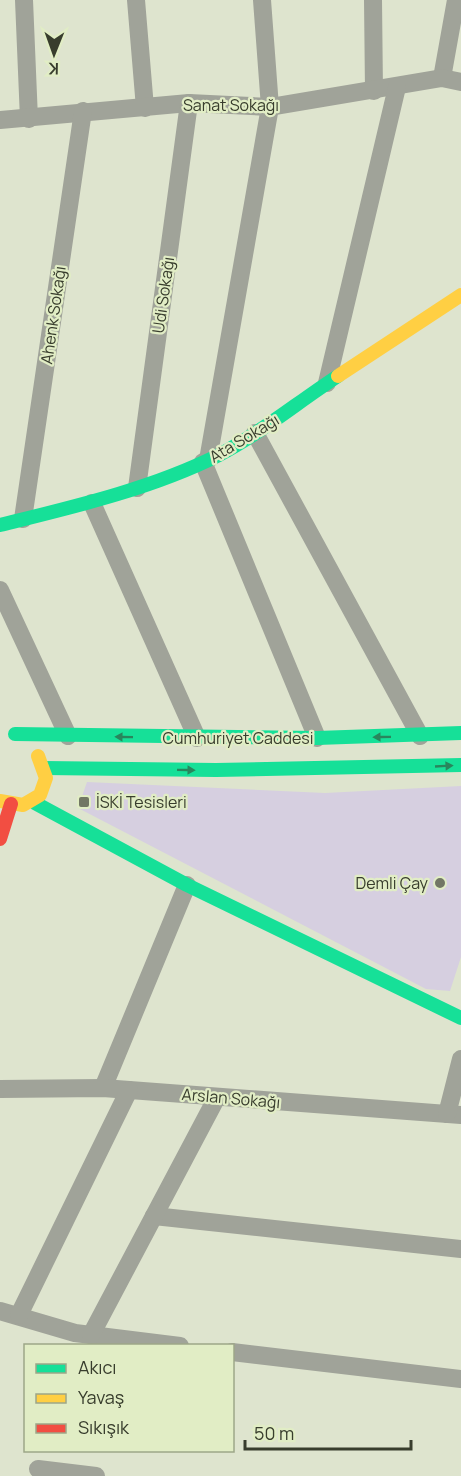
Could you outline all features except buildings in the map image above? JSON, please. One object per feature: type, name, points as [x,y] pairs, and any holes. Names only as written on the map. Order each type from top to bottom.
[{"type":"main road","name":"Ata Sokağı","points":[[0,525],[92,503],[205,461],[255,433],[327,383],[428,320],[461,295]]},
{"type":"main road","name":"Cumhuriyet Caddesi","points":[[0,730],[15,734],[197,738],[317,738],[461,733]]},
{"type":"main road","points":[[0,838],[5,803],[25,806],[35,803],[44,790],[44,768],[36,753],[15,734]]},
{"type":"main road","name":"Cumhuriyet Caddesi","points":[[44,768],[216,770],[461,765]]},
{"type":"main road","points":[[35,803],[187,885],[461,1018]]},
{"type":"street","points":[[24,0],[29,119]]},
{"type":"street","points":[[136,0],[145,108]]},
{"type":"street","points":[[262,0],[270,107],[205,461],[317,738]]},
{"type":"street","points":[[373,0],[374,91]]},
{"type":"street","points":[[442,78],[456,0]]},
{"type":"street","name":"Sanat Sokağı","points":[[0,120],[189,103],[270,107],[442,78],[461,82]]},
{"type":"street","points":[[327,383],[397,87]]},
{"type":"street","name":"Udi Sokağı","points":[[137,488],[189,103]]},
{"type":"street","name":"Ahenk Sokağı","points":[[23,519],[83,111]]},
{"type":"street","points":[[255,433],[420,736]]},
{"type":"street","points":[[92,503],[197,738]]},
{"type":"street","points":[[0,590],[68,736]]},
{"type":"street","points":[[103,1088],[187,885]]},
{"type":"street","points":[[454,1114],[461,1059]]},
{"type":"street","name":"Arslan Sokağı","points":[[2,1094],[103,1088],[454,1114]]},
{"type":"street","points":[[19,1316],[129,1090]]},
{"type":"street","points":[[79,1338],[154,1216],[217,1097]]},
{"type":"street","points":[[154,1216],[461,1249]]},
{"type":"street","points":[[0,1311],[79,1338],[155,1344]]},
{"type":"street","points":[[234,1352],[461,1379]]},
{"type":"street","points":[[42,1452],[38,1472],[96,1476]]},
{"type":"shaded area","points":[[87,782],[325,793],[461,786],[461,957],[450,991],[426,989],[78,808]]},
{"type":"traffic: fast","points":[[0,525],[111,496],[193,467],[250,437],[338,376]]},
{"type":"traffic: fast","points":[[15,734],[317,738],[461,733]]},
{"type":"traffic: fast","points":[[44,768],[216,770],[461,765]]},
{"type":"traffic: fast","points":[[35,803],[187,885],[461,1018]]},
{"type":"traffic: slow","points":[[338,376],[461,295]]},
{"type":"traffic: slow","points":[[0,801],[23,805],[40,795],[46,778],[38,756]]},
{"type":"traffic: jam","points":[[0,839],[11,804]]},
{"type":"place","name":"İSKİ Tesisleri","points":[[84,802]]},
{"type":"place","name":"Demli Çay","points":[[440,883]]}]
